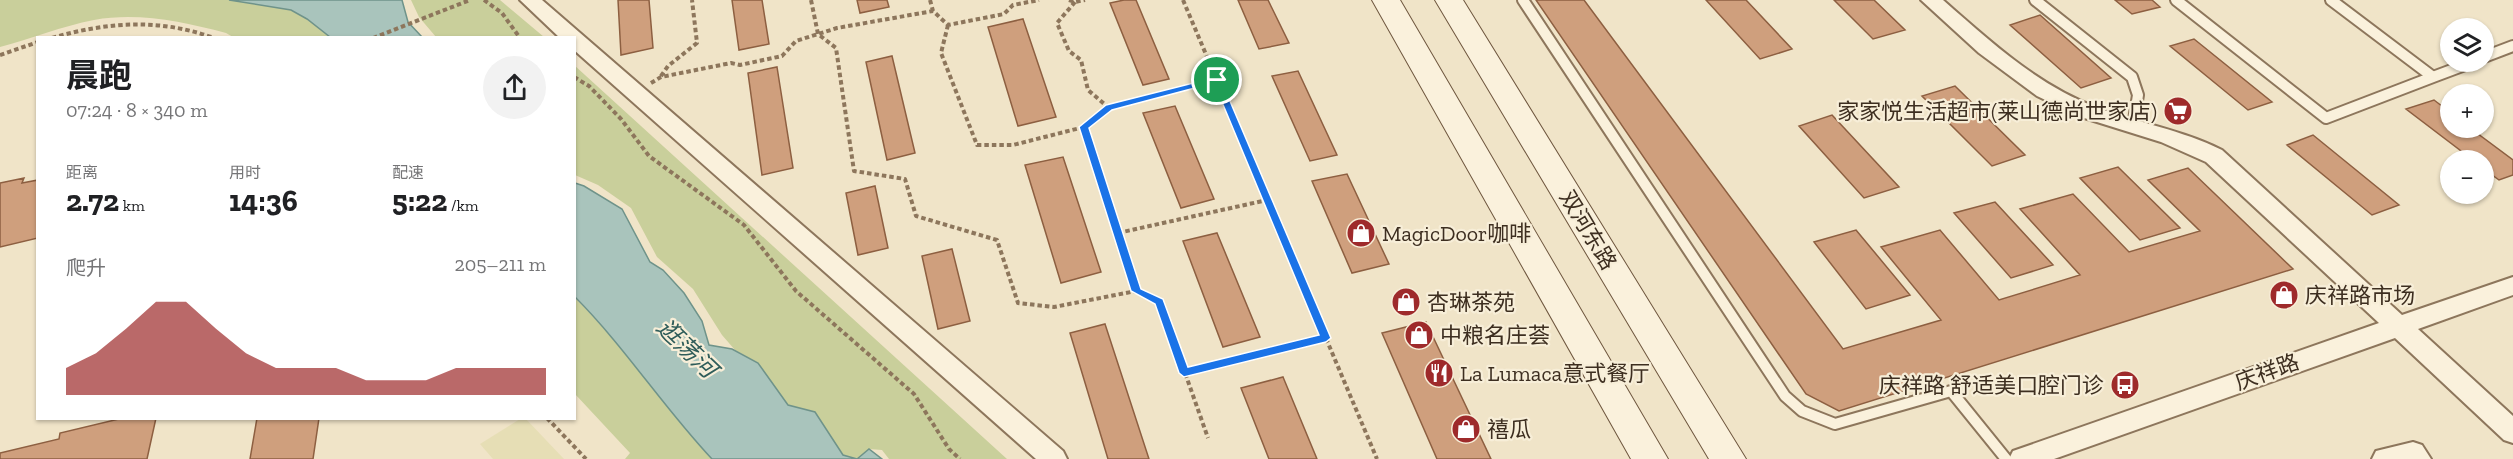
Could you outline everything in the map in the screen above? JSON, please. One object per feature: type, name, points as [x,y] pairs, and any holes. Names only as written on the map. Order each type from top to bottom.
[{"type":"street","points":[[530,0],[572,36]]},
{"type":"street","points":[[1386,0],[1650,459]]},
{"type":"street","name":"双河东路","points":[[1449,0],[1728,459]]},
{"type":"street","points":[[1931,0],[2001,62],[2027,79],[2088,112],[2192,142],[2214,156],[2513,432]]},
{"type":"street","points":[[576,40],[1054,459]]},
{"type":"street","name":"庆祥路","points":[[2022,459],[2513,286]]},
{"type":"street","points":[[2385,459],[2413,453],[2418,459]]},
{"type":"lane","points":[[1523,0],[1778,387],[1792,404],[1802,411],[1835,424],[1951,391],[2006,459]]},
{"type":"lane","points":[[2035,0],[2132,77],[2138,86],[2139,95],[2133,126]]},
{"type":"lane","points":[[2176,0],[2326,118],[2446,72]]},
{"type":"lane","points":[[2331,0],[2433,77]]},
{"type":"lane","points":[[2494,53],[2513,46]]},
{"type":"path","points":[[378,36],[470,0]]},
{"type":"path","points":[[484,0],[502,13],[519,36]]},
{"type":"path","points":[[661,77],[668,66],[696,43],[692,0]]},
{"type":"path","points":[[811,0],[818,34],[836,48],[854,171],[904,179],[916,216],[997,240],[1018,303],[1054,308],[1136,291],[1160,302],[1208,438]]},
{"type":"path","points":[[930,0],[933,12],[948,25]]},
{"type":"path","points":[[948,25],[1004,14],[1013,5],[1039,0]]},
{"type":"path","points":[[1069,0],[1075,2],[1085,0]]},
{"type":"path","points":[[1183,0],[1377,459]]},
{"type":"path","points":[[1075,2],[1057,23],[1069,51],[1081,60],[1088,90],[1109,108]]},
{"type":"path","points":[[635,92],[661,77],[731,63],[740,65],[782,56],[796,41],[837,28],[933,12]]},
{"type":"path","points":[[59,36],[99,25],[130,24],[170,26],[207,36]]},
{"type":"path","points":[[948,25],[941,53],[977,145],[1013,145],[1084,127],[1109,108],[1217,80]]},
{"type":"path","points":[[0,55],[36,43]]},
{"type":"path","points":[[576,78],[589,86],[621,119],[649,156],[744,225],[796,291],[914,394],[950,449],[960,459]]},
{"type":"path","points":[[1084,127],[1136,291]]},
{"type":"path","points":[[1118,234],[1267,200]]},
{"type":"path","points":[[1184,373],[1326,338]]},
{"type":"path","points":[[549,420],[586,459]]},
{"type":"shaded area","points":[[518,420],[527,420],[564,459],[493,459],[480,444]]},
{"type":"green space","points":[[0,0],[234,0],[291,10],[329,36],[231,36],[177,22],[128,17],[94,20],[0,47]]},
{"type":"green space","points":[[411,0],[500,0],[543,36],[435,36],[419,17]]},
{"type":"green space","points":[[576,67],[1007,459],[889,459],[882,450],[869,449],[857,459],[843,455],[815,412],[788,405],[758,363],[735,350],[722,335],[693,289],[657,257],[631,208],[598,185],[576,175]]},
{"type":"green space","points":[[576,299],[610,336],[712,459],[625,459],[630,453],[576,395]]},
{"type":"water","points":[[229,0],[402,0],[408,22],[421,36],[329,36],[291,10]]},
{"type":"water","name":"逛荡河","points":[[576,183],[622,209],[650,262],[663,270],[684,293],[702,321],[709,345],[732,349],[758,363],[788,405],[815,412],[843,455],[857,459],[712,459],[576,298]]},
{"type":"water","points":[[869,449],[882,459],[857,459]]},
{"type":"building","points":[[618,0],[649,0],[653,48],[621,55]]},
{"type":"building","points":[[732,0],[762,0],[769,44],[739,50]]},
{"type":"building","points":[[857,0],[887,0],[889,7],[860,13]]},
{"type":"building","points":[[1136,0],[1169,79],[1143,85],[1110,3]]},
{"type":"building","points":[[1238,0],[1268,0],[1289,43],[1259,49]]},
{"type":"building","points":[[1536,0],[1584,0],[1843,349],[1941,320],[1881,247],[1940,230],[1999,300],[2080,275],[2020,209],[2073,194],[2129,252],[2200,231],[2148,180],[2188,168],[2293,269],[1839,411],[1806,394]]},
{"type":"building","points":[[1706,0],[1746,0],[1792,49],[1760,59]]},
{"type":"building","points":[[1834,0],[1874,0],[1905,30],[1873,39]]},
{"type":"building","points":[[2115,0],[2152,0],[2160,7],[2132,14]]},
{"type":"building","points":[[2040,15],[2111,78],[2081,88],[2010,25]]},
{"type":"building","points":[[1023,19],[1056,117],[1018,126],[988,27]]},
{"type":"building","points":[[2194,39],[2272,102],[2248,110],[2170,46]]},
{"type":"building","points":[[892,56],[915,153],[887,160],[866,62]]},
{"type":"building","points":[[777,67],[793,168],[762,175],[748,73]]},
{"type":"building","points":[[1298,71],[1337,155],[1310,161],[1272,76]]},
{"type":"building","points":[[1955,86],[2025,155],[1992,166],[1922,96]]},
{"type":"building","points":[[2434,100],[2440,105],[2440,135],[2406,109]]},
{"type":"building","points":[[1175,106],[1214,199],[1181,208],[1143,113]]},
{"type":"building","points":[[1832,115],[1899,187],[1864,198],[1799,126]]},
{"type":"building","points":[[2313,135],[2399,205],[2372,215],[2287,145]]},
{"type":"building","points":[[2444,138],[2483,138],[2513,160],[2513,175],[2499,180],[2494,176],[2494,150],[2460,150]]},
{"type":"building","points":[[1063,157],[1101,272],[1061,283],[1025,165]]},
{"type":"building","points":[[2118,167],[2180,228],[2140,240],[2080,178]]},
{"type":"building","points":[[1347,174],[1389,264],[1352,273],[1312,181]]},
{"type":"building","points":[[24,178],[22,183],[36,180],[36,238],[0,247],[0,183]]},
{"type":"building","points":[[875,186],[888,248],[858,255],[846,193]]},
{"type":"building","points":[[1995,202],[2053,265],[2011,278],[1954,213]]},
{"type":"building","points":[[1856,230],[1910,295],[1866,309],[1814,242]]},
{"type":"building","points":[[1217,233],[1260,337],[1223,347],[1183,241]]},
{"type":"building","points":[[952,249],[970,321],[938,329],[922,256]]},
{"type":"building","points":[[1426,322],[1491,459],[1437,459],[1382,333]]},
{"type":"building","points":[[1105,324],[1149,459],[1108,459],[1070,333]]},
{"type":"building","points":[[1283,377],[1317,459],[1269,459],[1241,388]]},
{"type":"building","points":[[115,420],[156,420],[147,459],[0,459],[0,453],[59,439],[60,433]]},
{"type":"building","points":[[257,420],[319,420],[313,459],[250,459]]},
{"type":"place","name":"家家悦生活超市(莱山德尚世家店)","points":[[2178,111]]},
{"type":"place","name":"MagicDoor咖啡","points":[[1361,233]]},
{"type":"place","name":"庆祥路市场","points":[[2284,295]]},
{"type":"place","name":"杏琳茶苑","points":[[1406,302]]},
{"type":"place","name":"中粮名庄荟","points":[[1419,335]]},
{"type":"place","name":"La Lumaca意式餐厅","points":[[1439,373]]},
{"type":"place","name":"庆祥路 舒适美口腔门诊","points":[[2125,385]]},
{"type":"place","name":"禧瓜","points":[[1466,429]]},
{"type":"route","points":[[1217,80],[1326,338],[1184,373],[1160,302],[1136,291],[1084,127],[1109,108],[1217,80]]}]
